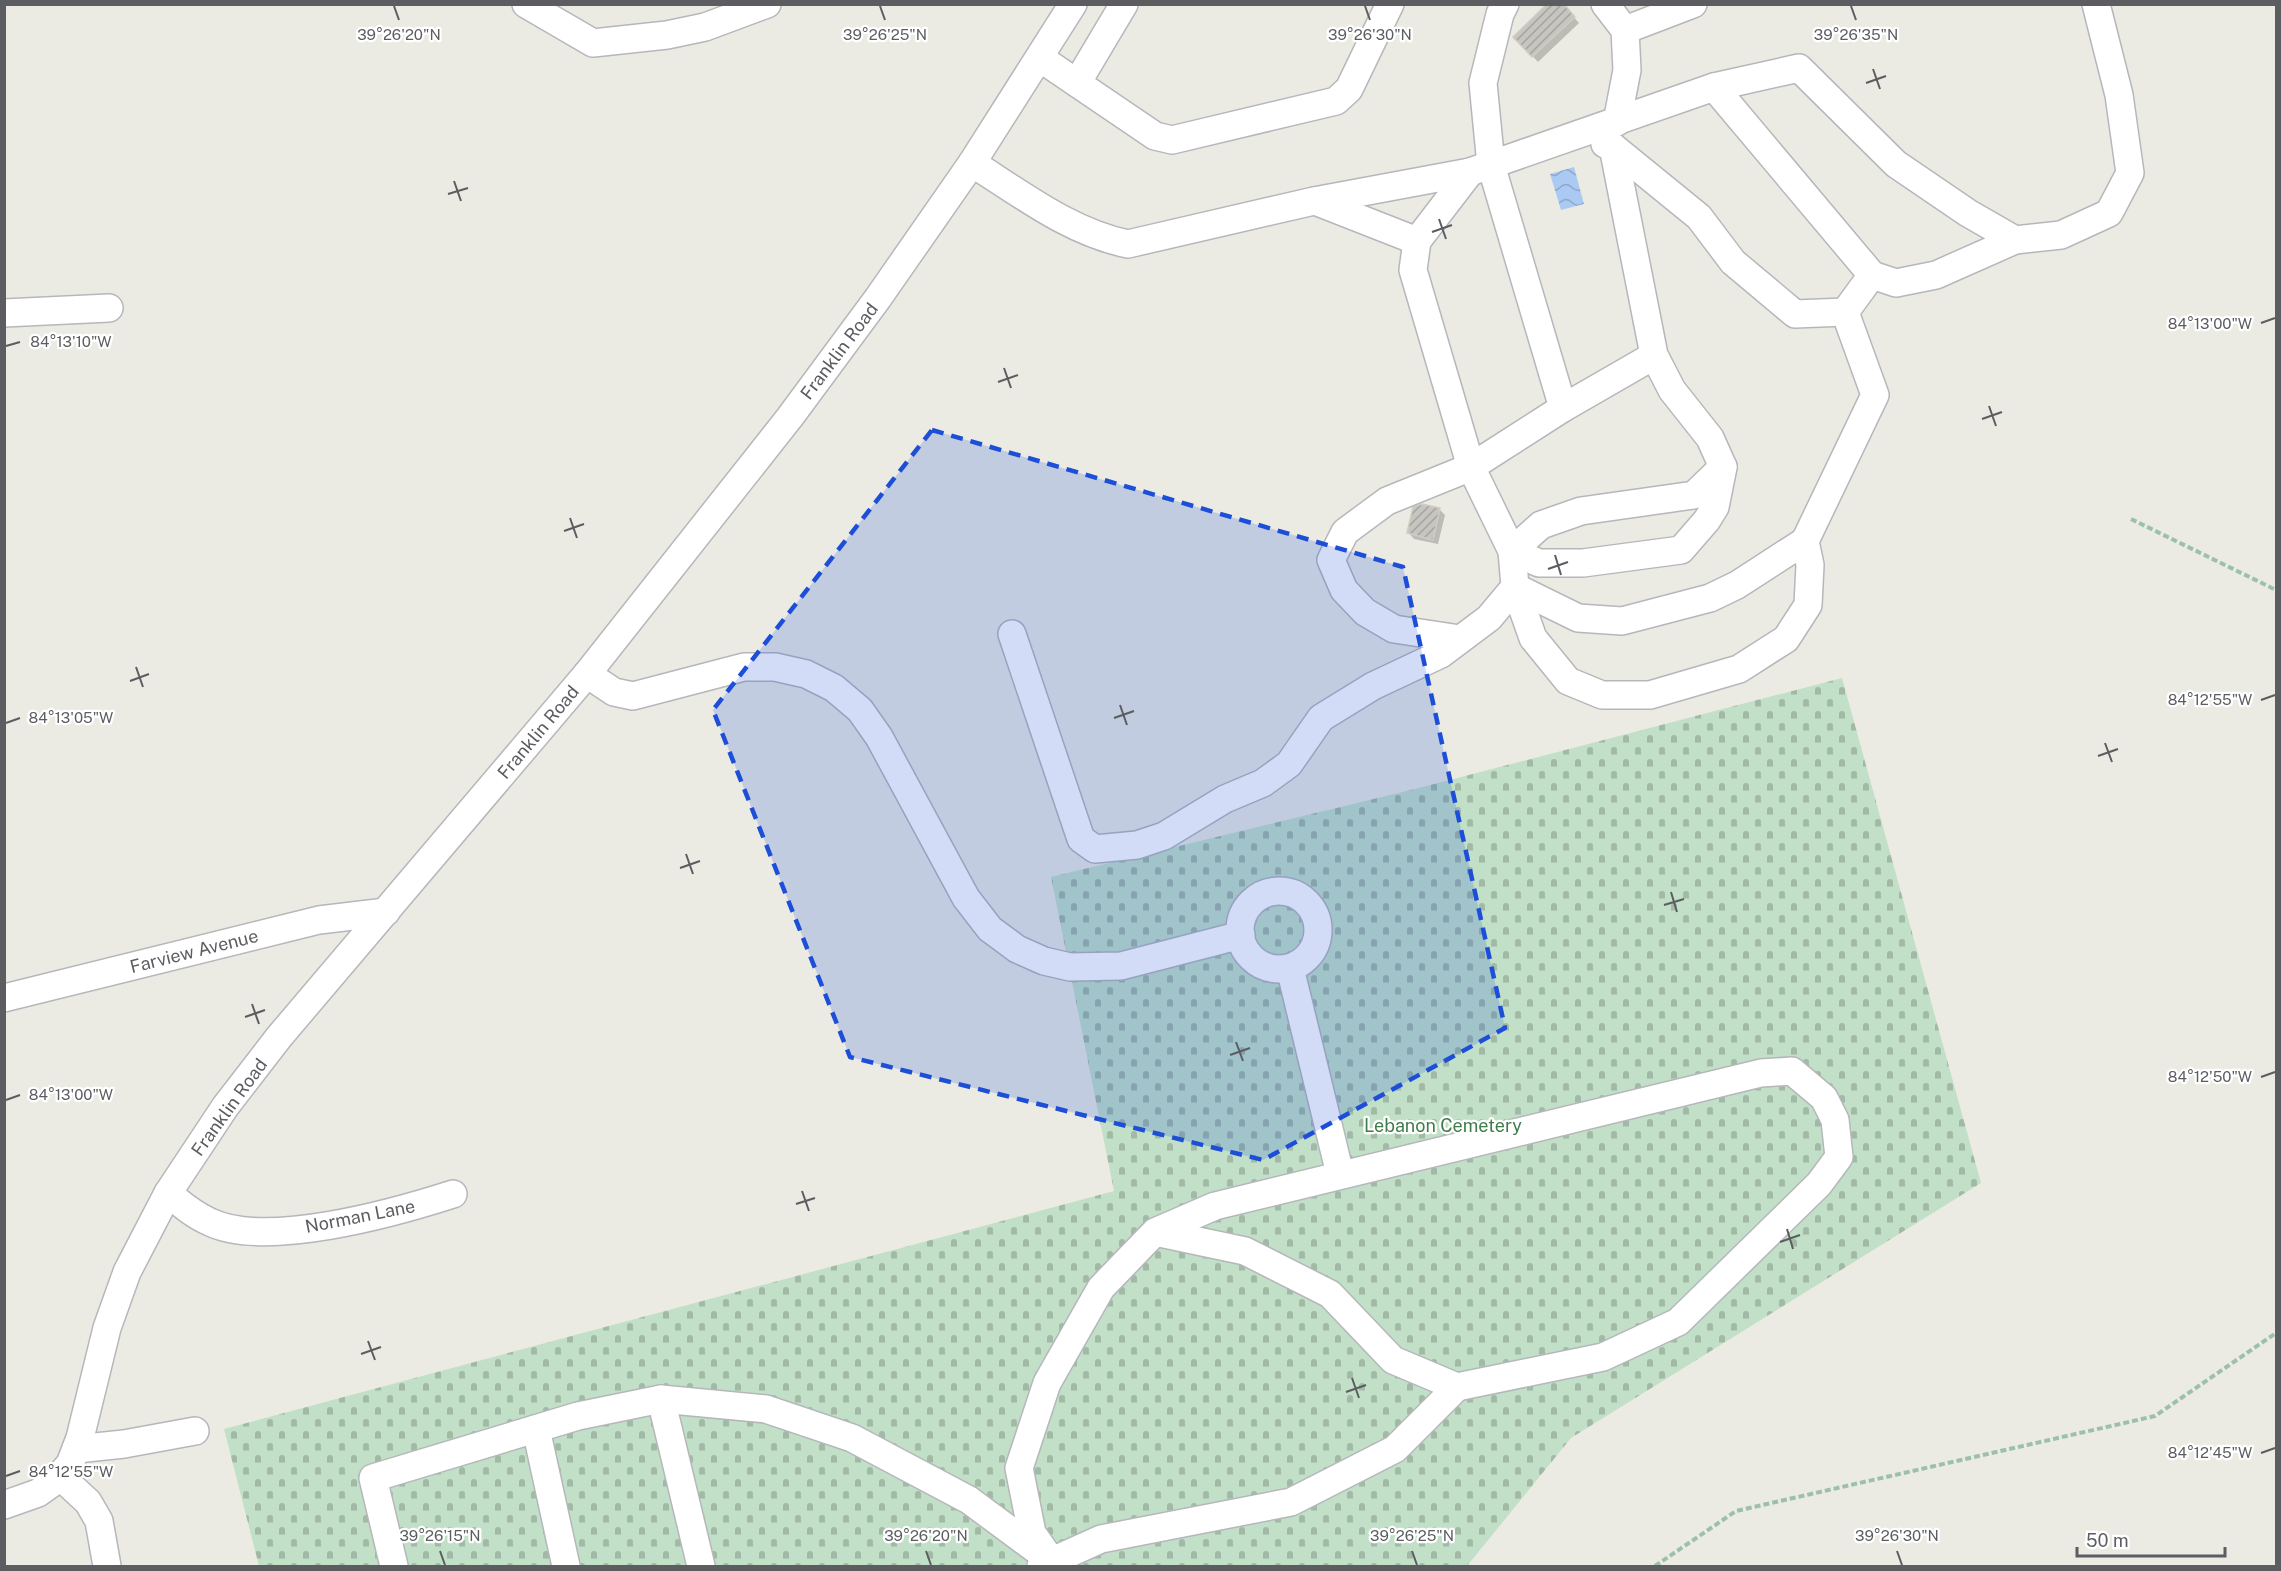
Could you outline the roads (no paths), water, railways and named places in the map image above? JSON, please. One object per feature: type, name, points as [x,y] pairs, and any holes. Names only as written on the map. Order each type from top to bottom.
[{"type":"street","points":[[526,4],[592,43],[705,27],[767,4]]},
{"type":"street","name":"Franklin Road","points":[[58,1479],[70,1464],[76,1449],[107,1328],[123,1283],[168,1193],[225,1107],[279,1037],[587,674],[790,417],[879,298],[972,163],[1073,4]]},
{"type":"street","points":[[1077,83],[1124,4]]},
{"type":"street","points":[[1040,58],[1155,136],[1172,140],[1336,101],[1349,89],[1390,4]]},
{"type":"street","points":[[1506,4],[1500,14],[1483,83],[1481,169],[1563,408]]},
{"type":"street","points":[[1512,551],[1539,563],[1583,564],[1681,550],[1715,507],[1723,467],[1710,438],[1672,390],[1654,355],[1615,135],[1627,70],[1625,30],[1605,4]]},
{"type":"street","points":[[1625,30],[1693,4]]},
{"type":"street","points":[[1714,87],[1872,275],[1896,283],[1936,275],[2015,240],[2061,235],[2109,213],[2130,173],[2119,95],[2096,4]]},
{"type":"street","points":[[972,163],[1079,229],[1105,240],[1128,244],[1314,201],[1481,169],[1582,134],[1615,135],[1714,87],[1799,68],[1896,164],[1968,213],[2015,240]]},
{"type":"street","points":[[1615,135],[1699,218],[1733,262],[1795,314],[1845,312]]},
{"type":"street","points":[[1481,169],[1417,241],[1413,270],[1471,468],[1512,551],[1515,587],[1533,638],[1568,681],[1602,695],[1650,695],[1739,669],[1786,639],[1808,604],[1810,565],[1805,541]]},
{"type":"street","points":[[1314,201],[1417,241]]},
{"type":"street","points":[[1845,312],[1872,275]]},
{"type":"street","points":[[4,313],[109,308]]},
{"type":"street","points":[[1515,587],[1578,618],[1622,621],[1710,598],[1737,585],[1805,541],[1875,395],[1845,312]]},
{"type":"street","points":[[1460,639],[1394,629],[1365,612],[1344,590],[1331,560],[1345,532],[1387,501],[1471,468],[1563,408],[1648,359]]},
{"type":"street","points":[[1512,551],[1540,525],[1581,511],[1694,495],[1723,467]]},
{"type":"street","points":[[1012,634],[1082,839],[1095,849],[1137,845],[1164,836],[1225,800],[1263,783],[1289,764],[1321,718],[1373,686],[1441,654],[1488,618],[1515,587]]},
{"type":"street","points":[[587,674],[614,692],[633,696],[744,667],[775,667],[806,674],[834,688],[860,710],[879,737],[966,898],[990,929],[1017,949],[1044,961],[1070,967],[1121,966],[1241,935]]},
{"type":"street","points":[[1270,892],[1290,892],[1302,898],[1312,908],[1317,920],[1318,940],[1307,958],[1290,968],[1277,970],[1253,959],[1244,948],[1241,935],[1247,907],[1257,898],[1270,892]]},
{"type":"street","name":"Farview Avenue","points":[[4,998],[319,920],[386,912]]},
{"type":"street","points":[[1290,968],[1340,1174]]},
{"type":"street","points":[[1792,1071],[1824,1098],[1835,1120],[1839,1156],[1819,1184],[1678,1322],[1603,1357],[1457,1387],[1395,1449],[1291,1502],[1101,1539],[1050,1565],[1032,1533],[1019,1468],[1047,1383],[1101,1288],[1155,1232],[1215,1206],[1761,1073],[1792,1071]]},
{"type":"street","name":"Norman Lane","points":[[168,1193],[212,1224],[244,1231],[330,1226],[453,1194]]},
{"type":"street","points":[[1155,1232],[1245,1251],[1330,1294],[1393,1360],[1457,1387]]},
{"type":"street","points":[[394,1566],[373,1478],[578,1416],[662,1399],[766,1409],[852,1438],[969,1500],[1050,1565]]},
{"type":"street","points":[[662,1399],[702,1566]]},
{"type":"street","points":[[536,1429],[566,1566]]},
{"type":"street","points":[[76,1449],[124,1444],[195,1431]]},
{"type":"street","points":[[4,1505],[38,1493],[58,1479],[88,1502],[99,1521],[107,1566]]},
{"type":"water","points":[[1574,167],[1584,204],[1561,210],[1550,174]]},
{"type":"park label","name":"Lebanon Cemetery","points":[[1443,1125]]}]
